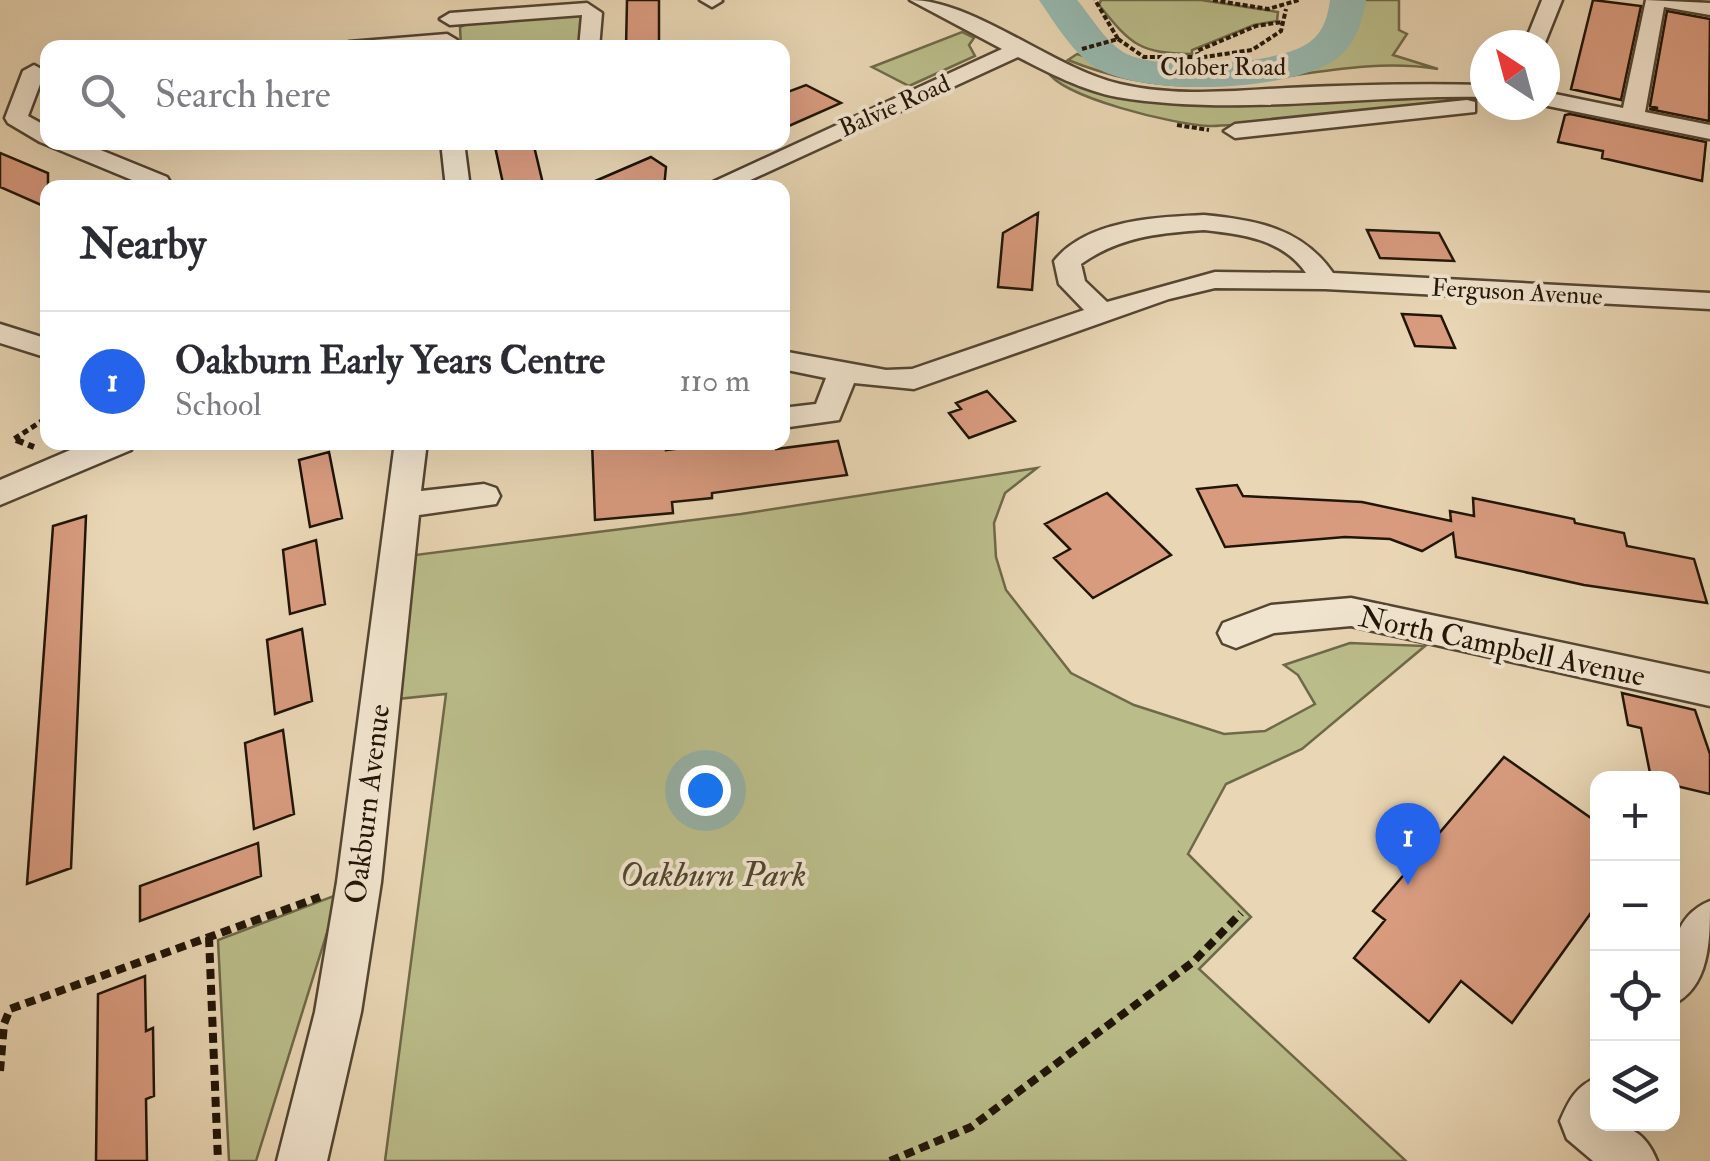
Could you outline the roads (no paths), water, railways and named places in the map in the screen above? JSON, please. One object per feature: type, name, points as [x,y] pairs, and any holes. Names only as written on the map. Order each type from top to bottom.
[{"type":"street","name":"Clober Road","points":[[920,0],[1044,63],[1116,90],[1200,99],[1470,91]]},
{"type":"street","points":[[1540,30],[1552,0]]},
{"type":"street","points":[[1633,116],[1658,0],[1710,10]]},
{"type":"street","points":[[385,40],[449,26],[594,5],[590,40]]},
{"type":"street","name":"Balvie Road","points":[[730,180],[1021,48]]},
{"type":"street","points":[[0,76],[40,71]]},
{"type":"street","points":[[40,73],[16,118],[40,132]]},
{"type":"street","points":[[1560,102],[1710,132]]},
{"type":"street","points":[[1235,132],[1393,117],[1470,104]]},
{"type":"street","points":[[80,150],[153,180]]},
{"type":"street","points":[[453,150],[457,180]]},
{"type":"street","points":[[1103,313],[1072,284],[1067,262],[1082,246],[1107,234],[1203,222],[1252,228],[1285,240],[1320,267],[1325,281]]},
{"type":"street","name":"Ferguson Avenue","points":[[790,362],[914,380],[1103,313],[1215,280],[1325,281],[1710,301]]},
{"type":"street","points":[[0,333],[40,346]]},
{"type":"street","points":[[790,417],[828,413],[843,372]]},
{"type":"street","points":[[0,493],[101,450]]},
{"type":"street","name":"Oakburn Avenue","points":[[302,1161],[338,1012],[360,882],[410,450]]},
{"type":"street","points":[[404,506],[484,496]]},
{"type":"street","name":"North Campbell Avenue","points":[[1236,633],[1271,619],[1351,612],[1710,690]]},
{"type":"street","points":[[1680,970],[1710,923]]},
{"type":"street","points":[[1597,1131],[1632,1161]]},
{"type":"waterway","points":[[1057,0],[1108,59],[1125,67],[1180,74],[1247,71],[1303,61],[1332,42],[1348,0]]},
{"type":"place","name":"Oakburn Early Years Centre","points":[[1408,885]]},
{"type":"park label","name":"Oakburn Park","points":[[713,874]]}]
